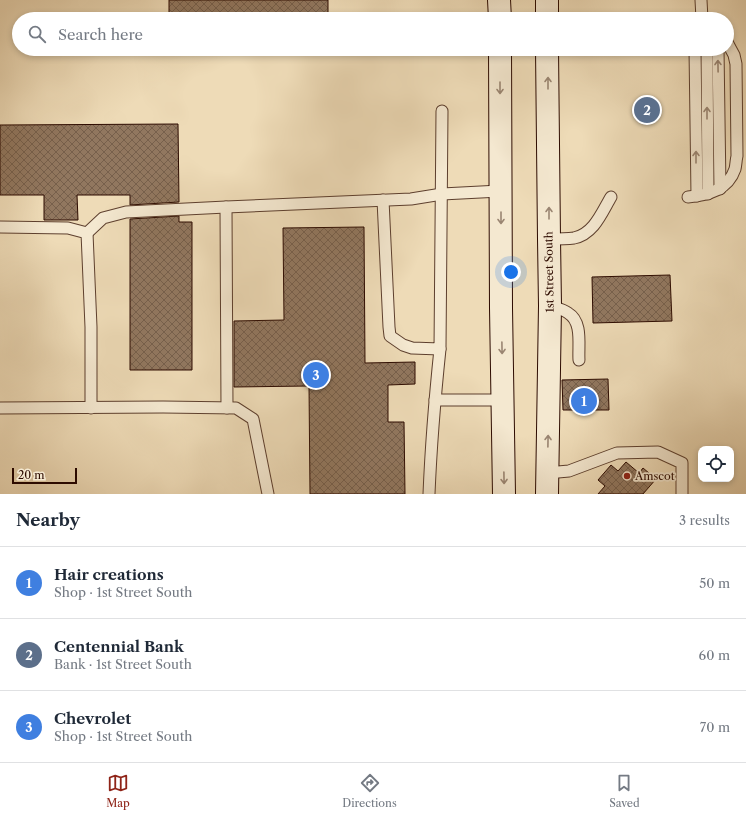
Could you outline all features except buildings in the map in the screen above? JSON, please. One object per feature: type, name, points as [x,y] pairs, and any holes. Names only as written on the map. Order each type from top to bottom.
[{"type":"main road","points":[[499,0],[500,12]]},
{"type":"main road","points":[[547,0],[547,12]]},
{"type":"main road","points":[[500,56],[500,191],[504,494]]},
{"type":"main road","name":"1st Street South","points":[[547,56],[550,306],[547,483]]},
{"type":"lane","points":[[701,0],[702,12]]},
{"type":"lane","points":[[695,56],[692,196],[708,194],[720,189],[729,180],[735,169],[737,156],[736,64],[734,55]]},
{"type":"lane","points":[[707,56],[708,194]]},
{"type":"lane","points":[[718,56],[720,189]]},
{"type":"lane","points":[[429,494],[431,450],[440,349],[442,111]]},
{"type":"lane","points":[[91,408],[91,327],[87,233],[103,218],[126,212],[411,199],[442,194],[500,191]]},
{"type":"lane","points":[[549,239],[571,238],[583,234],[591,229],[597,222],[611,197]]},
{"type":"lane","points":[[383,200],[390,336],[403,345],[412,348],[440,349]]},
{"type":"lane","points":[[226,207],[227,408]]},
{"type":"lane","points":[[0,227],[68,228],[87,233]]},
{"type":"lane","points":[[550,306],[568,312],[577,323],[579,360]]},
{"type":"lane","points":[[435,400],[502,400]]},
{"type":"lane","points":[[0,408],[236,408],[253,419],[268,494]]},
{"type":"lane","points":[[547,483],[569,471],[617,453],[658,452],[682,463],[682,494]]},
{"type":"place","name":"Centennial Bank","points":[[647,110]]},
{"type":"place","name":"Chevrolet","points":[[316,375]]},
{"type":"place","name":"Hair creations","points":[[584,401]]},
{"type":"place","name":"Amscot","points":[[627,476]]}]
